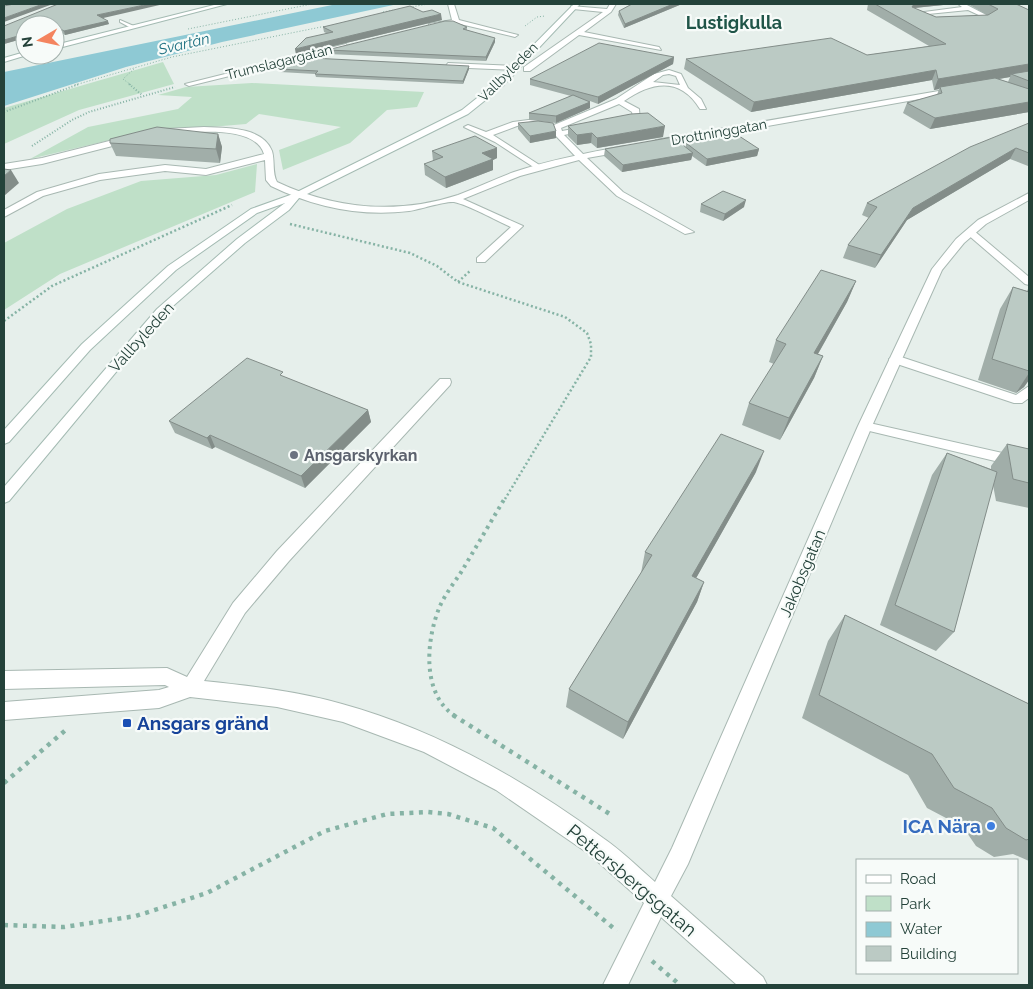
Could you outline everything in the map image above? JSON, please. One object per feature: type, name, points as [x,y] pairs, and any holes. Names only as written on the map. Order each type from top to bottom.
[{"type":"street","points":[[65,44],[224,4]]},
{"type":"street","points":[[451,4],[456,21]]},
{"type":"street","points":[[527,69],[609,11],[613,4]]},
{"type":"street","points":[[961,4],[989,18],[966,21]]},
{"type":"street","points":[[575,5],[609,11]]},
{"type":"street","name":"Vallbyleden","points":[[4,439],[86,347],[172,268],[211,239],[254,212],[296,196],[457,116],[489,95],[575,5]]},
{"type":"street","points":[[925,22],[912,14],[970,8]]},
{"type":"street","points":[[421,27],[456,21],[515,34]]},
{"type":"street","points":[[579,33],[659,49]]},
{"type":"street","name":"Trumslagargatan","points":[[189,84],[357,43]]},
{"type":"street","points":[[302,56],[326,59]]},
{"type":"street","points":[[438,65],[514,68]]},
{"type":"street","name":"Drottninggatan","points":[[268,156],[271,180],[296,196],[318,203],[357,211],[403,209],[455,199],[538,168],[580,156],[968,88]]},
{"type":"street","points":[[4,214],[40,194],[99,177],[164,168],[206,172],[268,156],[267,148],[263,142],[240,133],[203,130],[160,133]]},
{"type":"street","points":[[4,166],[42,161],[135,137]]},
{"type":"street","points":[[580,156],[620,194],[689,232]]},
{"type":"street","name":"Vallbyleden","points":[[4,497],[161,311],[241,241],[286,208],[296,196]]},
{"type":"street","name":"Jakobsgatan","points":[[615,985],[680,856],[865,426],[937,269],[970,232],[1004,209],[1029,196]]},
{"type":"street","points":[[455,199],[518,226],[481,260]]},
{"type":"street","points":[[190,688],[245,601],[283,556],[445,382]]},
{"type":"street","name":"Pettersbergsgatan","points":[[4,680],[167,676],[190,688],[278,698],[343,713],[429,744],[504,783],[577,831],[755,985]]},
{"type":"street","name":"Pettersbergsgatan","points":[[4,711],[159,698],[190,688]]},
{"type":"lane","points":[[122,21],[133,27]]},
{"type":"lane","points":[[552,127],[619,100],[661,72],[670,70],[679,75],[685,88]]},
{"type":"lane","points":[[644,85],[664,84],[685,88],[700,98],[703,107]]},
{"type":"lane","points":[[618,122],[637,118],[636,111],[619,100]]},
{"type":"lane","points":[[486,135],[516,124],[536,122],[552,127],[598,125]]},
{"type":"lane","points":[[468,127],[518,153],[538,168]]},
{"type":"lane","points":[[552,127],[580,156]]},
{"type":"lane","points":[[970,232],[1029,282]]},
{"type":"lane","points":[[895,359],[1018,400],[1028,393],[1029,390]]},
{"type":"lane","points":[[865,426],[1029,464]]},
{"type":"path","points":[[381,13],[428,4]]},
{"type":"path","points":[[515,34],[537,17],[548,16]]},
{"type":"path","points":[[4,112],[66,88],[136,67],[243,41],[327,26]]},
{"type":"path","points":[[136,67],[123,79],[142,95]]},
{"type":"path","points":[[16,165],[20,154],[72,120],[89,112],[142,95],[189,84]]},
{"type":"path","points":[[4,321],[52,286],[86,269],[232,206]]},
{"type":"path","points":[[282,222],[410,253],[437,266],[458,282],[565,317],[587,333],[591,344],[591,357],[440,606],[430,639],[431,673],[438,697],[452,714],[614,816]]},
{"type":"path","points":[[4,783],[71,725]]},
{"type":"path","points":[[4,925],[64,927],[136,916],[207,893],[325,831],[387,814],[428,812],[448,814],[493,828],[607,922]]},
{"type":"green space","points":[[163,62],[174,84],[79,110],[4,144],[4,108]]},
{"type":"green space","points":[[252,83],[424,92],[417,107],[387,110],[350,143],[283,170],[279,150],[341,127],[259,114],[246,124],[140,133],[30,159],[88,127],[178,109],[192,97],[158,95],[186,87]]},
{"type":"green space","points":[[257,164],[255,192],[60,274],[4,310],[4,243],[67,209],[141,181],[216,175]]},
{"type":"water","name":"Svartån","points":[[337,4],[398,4],[222,42],[126,67],[4,106],[4,72],[38,65],[65,65],[65,60]]},
{"type":"building","points":[[43,4],[4,18],[4,6]]},
{"type":"building","points":[[58,4],[149,4],[97,15],[108,21],[65,31],[65,15],[31,15]]},
{"type":"building","points":[[632,4],[673,4],[625,24],[619,11]]},
{"type":"building","points":[[875,4],[914,4],[912,7],[936,17],[988,15],[998,9],[988,4],[1016,4],[1029,10],[1029,64],[938,79],[936,70],[754,102],[686,59],[831,38],[867,55],[946,44]]},
{"type":"building","points":[[410,6],[423,12],[432,10],[441,14],[295,49],[306,38],[333,32],[323,27]]},
{"type":"building","points":[[445,21],[453,21],[467,27],[463,29],[495,38],[486,57],[327,50]]},
{"type":"building","points":[[15,22],[15,37],[4,40],[4,26]]},
{"type":"building","points":[[599,43],[674,57],[598,97],[530,79]]},
{"type":"building","points":[[309,55],[312,58],[469,66],[463,81],[315,74],[318,71],[279,69],[288,60]]},
{"type":"building","points":[[1029,71],[1029,81],[1011,74]]},
{"type":"building","points":[[995,78],[1029,89],[1029,102],[935,118],[907,103],[942,93],[940,87]]},
{"type":"building","points":[[573,95],[590,102],[556,116],[529,113]]},
{"type":"building","points":[[648,113],[665,126],[597,138],[592,133],[577,135],[568,126],[631,114]]},
{"type":"building","points":[[538,121],[553,123],[556,131],[530,136],[518,123]]},
{"type":"building","points":[[1029,123],[1029,153],[1016,148],[913,208],[881,255],[848,245],[877,207],[867,203],[970,147]]},
{"type":"building","points":[[157,127],[218,134],[216,149],[110,143],[110,139]]},
{"type":"building","points":[[736,134],[759,149],[707,159],[686,143]]},
{"type":"building","points":[[475,136],[497,148],[482,153],[493,159],[445,177],[424,164],[443,157],[432,151]]},
{"type":"building","points":[[673,137],[693,153],[623,165],[605,149]]},
{"type":"building","points":[[4,169],[11,170],[4,176]]},
{"type":"building","points":[[723,191],[746,200],[725,214],[701,204]]},
{"type":"building","points":[[821,270],[856,281],[814,353],[823,356],[789,418],[749,403],[786,344],[776,340]]},
{"type":"building","points":[[1013,287],[1029,292],[1029,371],[992,359]]},
{"type":"building","points":[[247,358],[283,372],[280,375],[368,410],[301,476],[210,435],[207,438],[169,421]]},
{"type":"building","points":[[721,434],[764,451],[692,576],[704,582],[628,722],[569,689],[652,555],[645,552]]},
{"type":"building","points":[[1007,444],[1029,449],[1029,483],[1013,479]]},
{"type":"building","points":[[947,453],[997,472],[954,632],[895,605]]},
{"type":"building","points":[[845,615],[1029,704],[1029,839],[1026,840],[1006,828],[992,808],[954,788],[932,754],[819,695]]},
{"type":"place","name":"Ansgarskyrkan","points":[[294,455]]},
{"type":"place","name":"Ansgars gränd","points":[[127,723]]},
{"type":"place","name":"ICA Nära","points":[[991,826]]},
{"type":"district","name":"Lustigkulla","points":[[734,23]]}]
